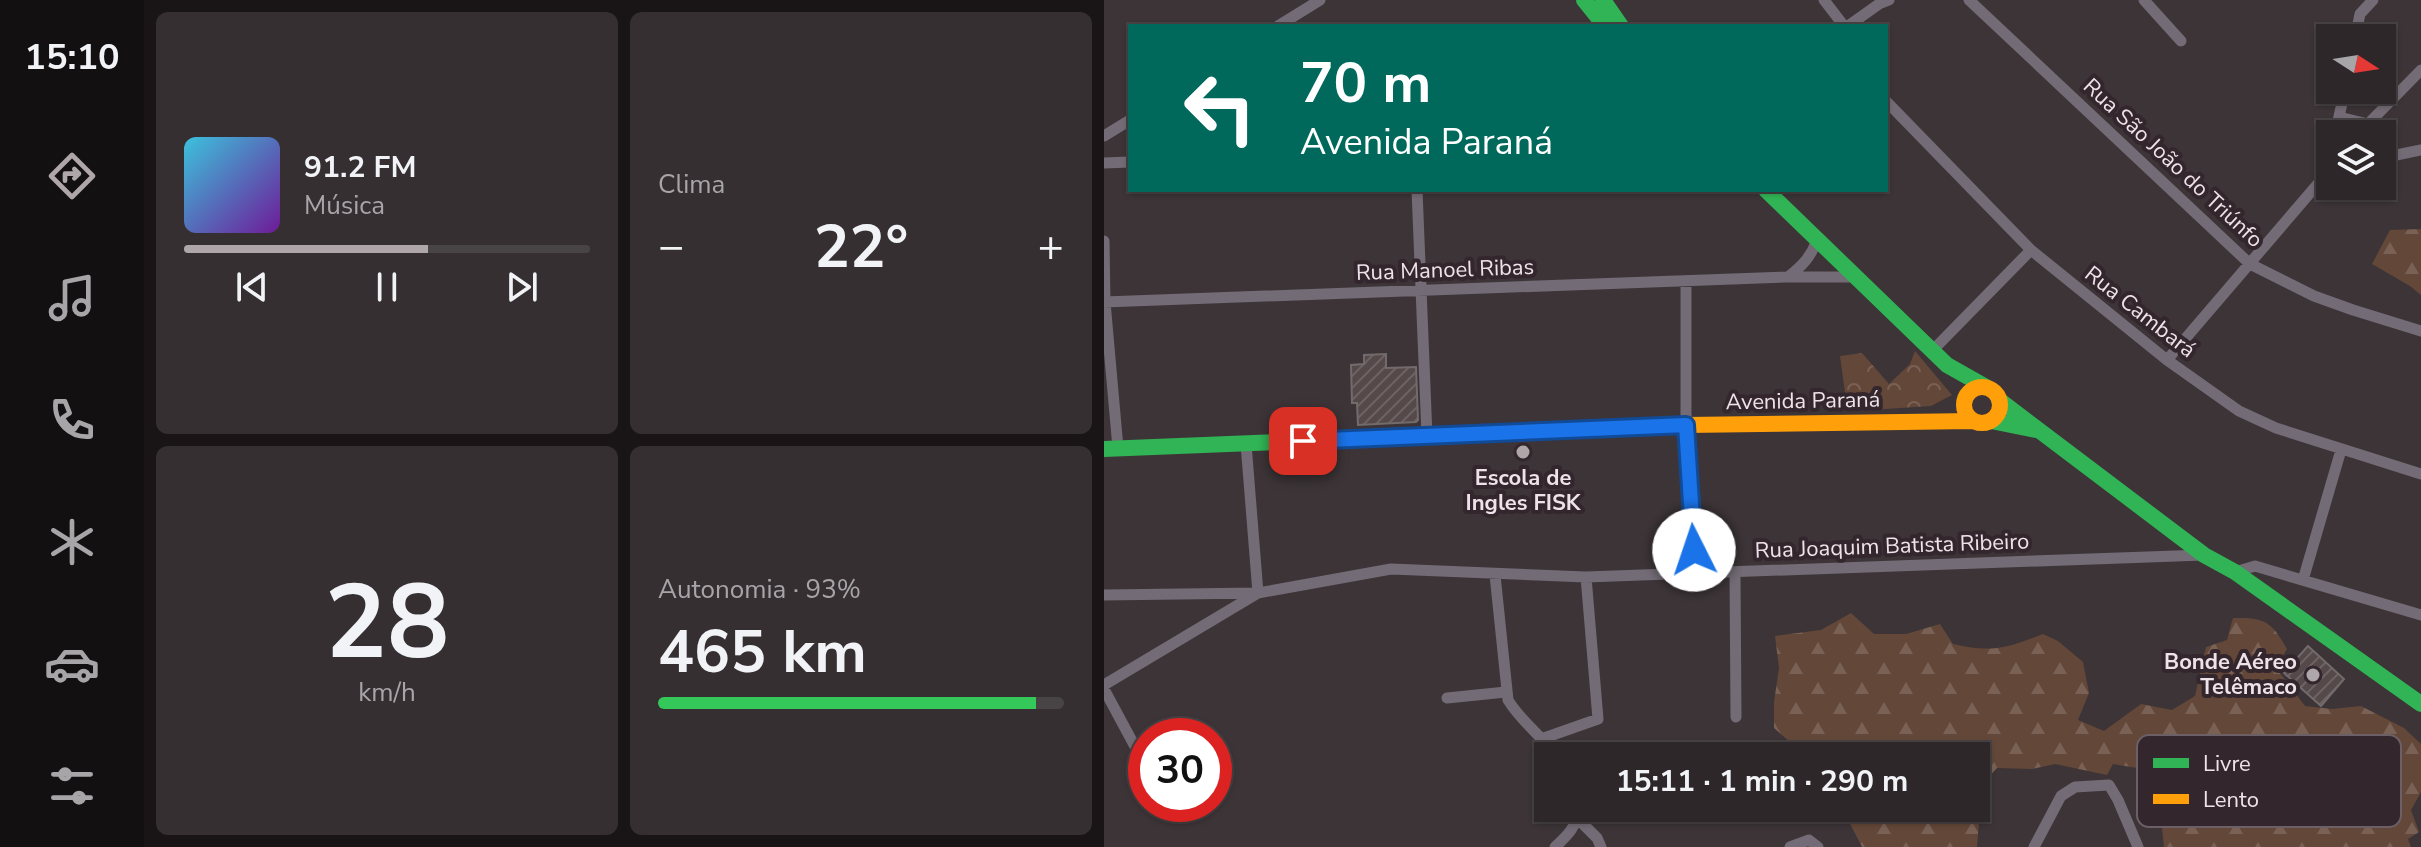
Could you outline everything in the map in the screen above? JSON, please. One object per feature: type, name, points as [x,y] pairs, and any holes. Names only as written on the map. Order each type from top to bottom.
[{"type":"main road","points":[[1584,0],[1603,24]]},
{"type":"main road","points":[[1603,0],[1620,24]]},
{"type":"main road","points":[[1768,192],[1947,365],[1992,390],[1999,400],[2204,555],[2235,572],[2421,704]]},
{"type":"main road","points":[[1947,365],[1968,417],[1982,421],[1999,412],[1999,400]]},
{"type":"main road","points":[[1964,402],[1974,389],[1986,387]]},
{"type":"main road","name":"Avenida Paraná","points":[[1927,421],[1964,402]]},
{"type":"main road","name":"Avenida Paraná","points":[[1111,449],[1686,425],[1982,421],[2042,431]]},
{"type":"street","points":[[1281,24],[1320,0]]},
{"type":"street","points":[[1824,0],[1844,24]]},
{"type":"street","points":[[1849,24],[1889,0]]},
{"type":"street","name":"Rua São João do Triúnfo","points":[[1969,0],[2250,264],[2314,296],[2421,331]]},
{"type":"street","points":[[2144,0],[2181,41]]},
{"type":"street","points":[[2358,24],[2360,14],[2373,0]]},
{"type":"street","points":[[2379,120],[2421,70]]},
{"type":"street","name":"Rua Cambará","points":[[1888,103],[2031,250],[2167,360],[2254,419],[2421,474]]},
{"type":"street","points":[[2338,120],[2342,104]]},
{"type":"street","points":[[2339,117],[2347,120]]},
{"type":"street","points":[[1104,136],[1128,121]]},
{"type":"street","points":[[2396,154],[2421,150]]},
{"type":"street","points":[[1104,163],[1128,162]]},
{"type":"street","points":[[2167,360],[2316,187]]},
{"type":"street","points":[[1417,192],[1427,436]]},
{"type":"street","points":[[1787,277],[1804,265],[1817,240]]},
{"type":"street","points":[[1104,241],[1111,449]]},
{"type":"street","points":[[1933,350],[2031,250]]},
{"type":"street","name":"Rua Manoel Ribas","points":[[1104,302],[1854,277]]},
{"type":"street","points":[[1686,281],[1686,425],[1695,573]]},
{"type":"street","points":[[1128,733],[1104,687],[1258,593],[1246,444]]},
{"type":"street","points":[[2303,580],[2341,450]]},
{"type":"street","name":"Rua Joaquim Batista Ribeiro","points":[[1104,595],[1258,593],[1391,569],[1586,577],[2204,555]]},
{"type":"street","points":[[2235,572],[2255,566],[2421,615]]},
{"type":"street","points":[[1735,572],[1736,717]]},
{"type":"street","points":[[1495,575],[1508,700],[1516,713],[1546,742]]},
{"type":"street","points":[[1544,738],[1598,719],[1586,577]]},
{"type":"street","points":[[1447,698],[1506,692]]},
{"type":"street","points":[[2034,847],[2061,796],[2075,787],[2109,785],[2138,847]]},
{"type":"street","points":[[1555,847],[1574,822]]},
{"type":"street","points":[[1581,822],[1597,838],[1601,847]]},
{"type":"street","points":[[1790,847],[1809,840],[1818,847]]},
{"type":"green space","points":[[2421,229],[2421,295],[2372,264],[2390,230]]},
{"type":"green space","points":[[1915,351],[1952,395],[1931,406],[1854,411],[1854,400],[1846,400],[1840,356],[1862,353],[1889,384],[1910,364]]},
{"type":"green space","points":[[1851,613],[1874,634],[1906,634],[1940,624],[1953,644],[1978,648],[2009,646],[2043,634],[2058,641],[2083,662],[2089,693],[2078,720],[2104,731],[2141,704],[2172,710],[2195,696],[2206,647],[2227,640],[2233,618],[2260,620],[2272,627],[2287,649],[2276,668],[2305,706],[2332,709],[2361,706],[2404,728],[2421,744],[2421,792],[2411,810],[2419,832],[2408,839],[2411,847],[2164,847],[2162,827],[2401,827],[2401,735],[2137,735],[2137,768],[2113,764],[2107,775],[2055,764],[2032,769],[1997,768],[1990,775],[1990,742],[1790,742],[1774,728],[1779,668],[1775,636],[1821,630]]},
{"type":"green space","points":[[1849,822],[1979,822],[1977,847],[1862,847]]},
{"type":"building","points":[[1386,354],[1386,368],[1416,367],[1418,420],[1358,425],[1357,403],[1352,403],[1351,365],[1364,364],[1364,355]]},
{"type":"building","name":"Bonde Aéreo Telêmaco","points":[[2308,646],[2344,679],[2321,706],[2284,673]]},
{"type":"traffic: fast","points":[[1584,0],[1603,24]]},
{"type":"traffic: fast","points":[[1603,0],[1620,24]]},
{"type":"traffic: fast","points":[[1768,192],[1947,365],[1986,387]]},
{"type":"traffic: fast","points":[[1999,400],[2204,555],[2235,572],[2421,704]]},
{"type":"traffic: fast","points":[[1991,421],[2036,430]]},
{"type":"traffic: fast","points":[[1104,449],[1425,436]]},
{"type":"traffic: slow","points":[[1982,387],[1995,392],[2000,405],[1995,418],[1982,423],[1969,418],[1964,405],[1969,392],[1982,387]]},
{"type":"traffic: slow","points":[[1425,436],[1686,425],[1973,421]]},
{"type":"place","name":"Escola de Ingles FISK","points":[[1523,452]]},
{"type":"place","name":"Bonde Aéreo Telêmaco","points":[[2313,675]]},
{"type":"route","points":[[1303,441],[1686,425],[1694,550]]}]
